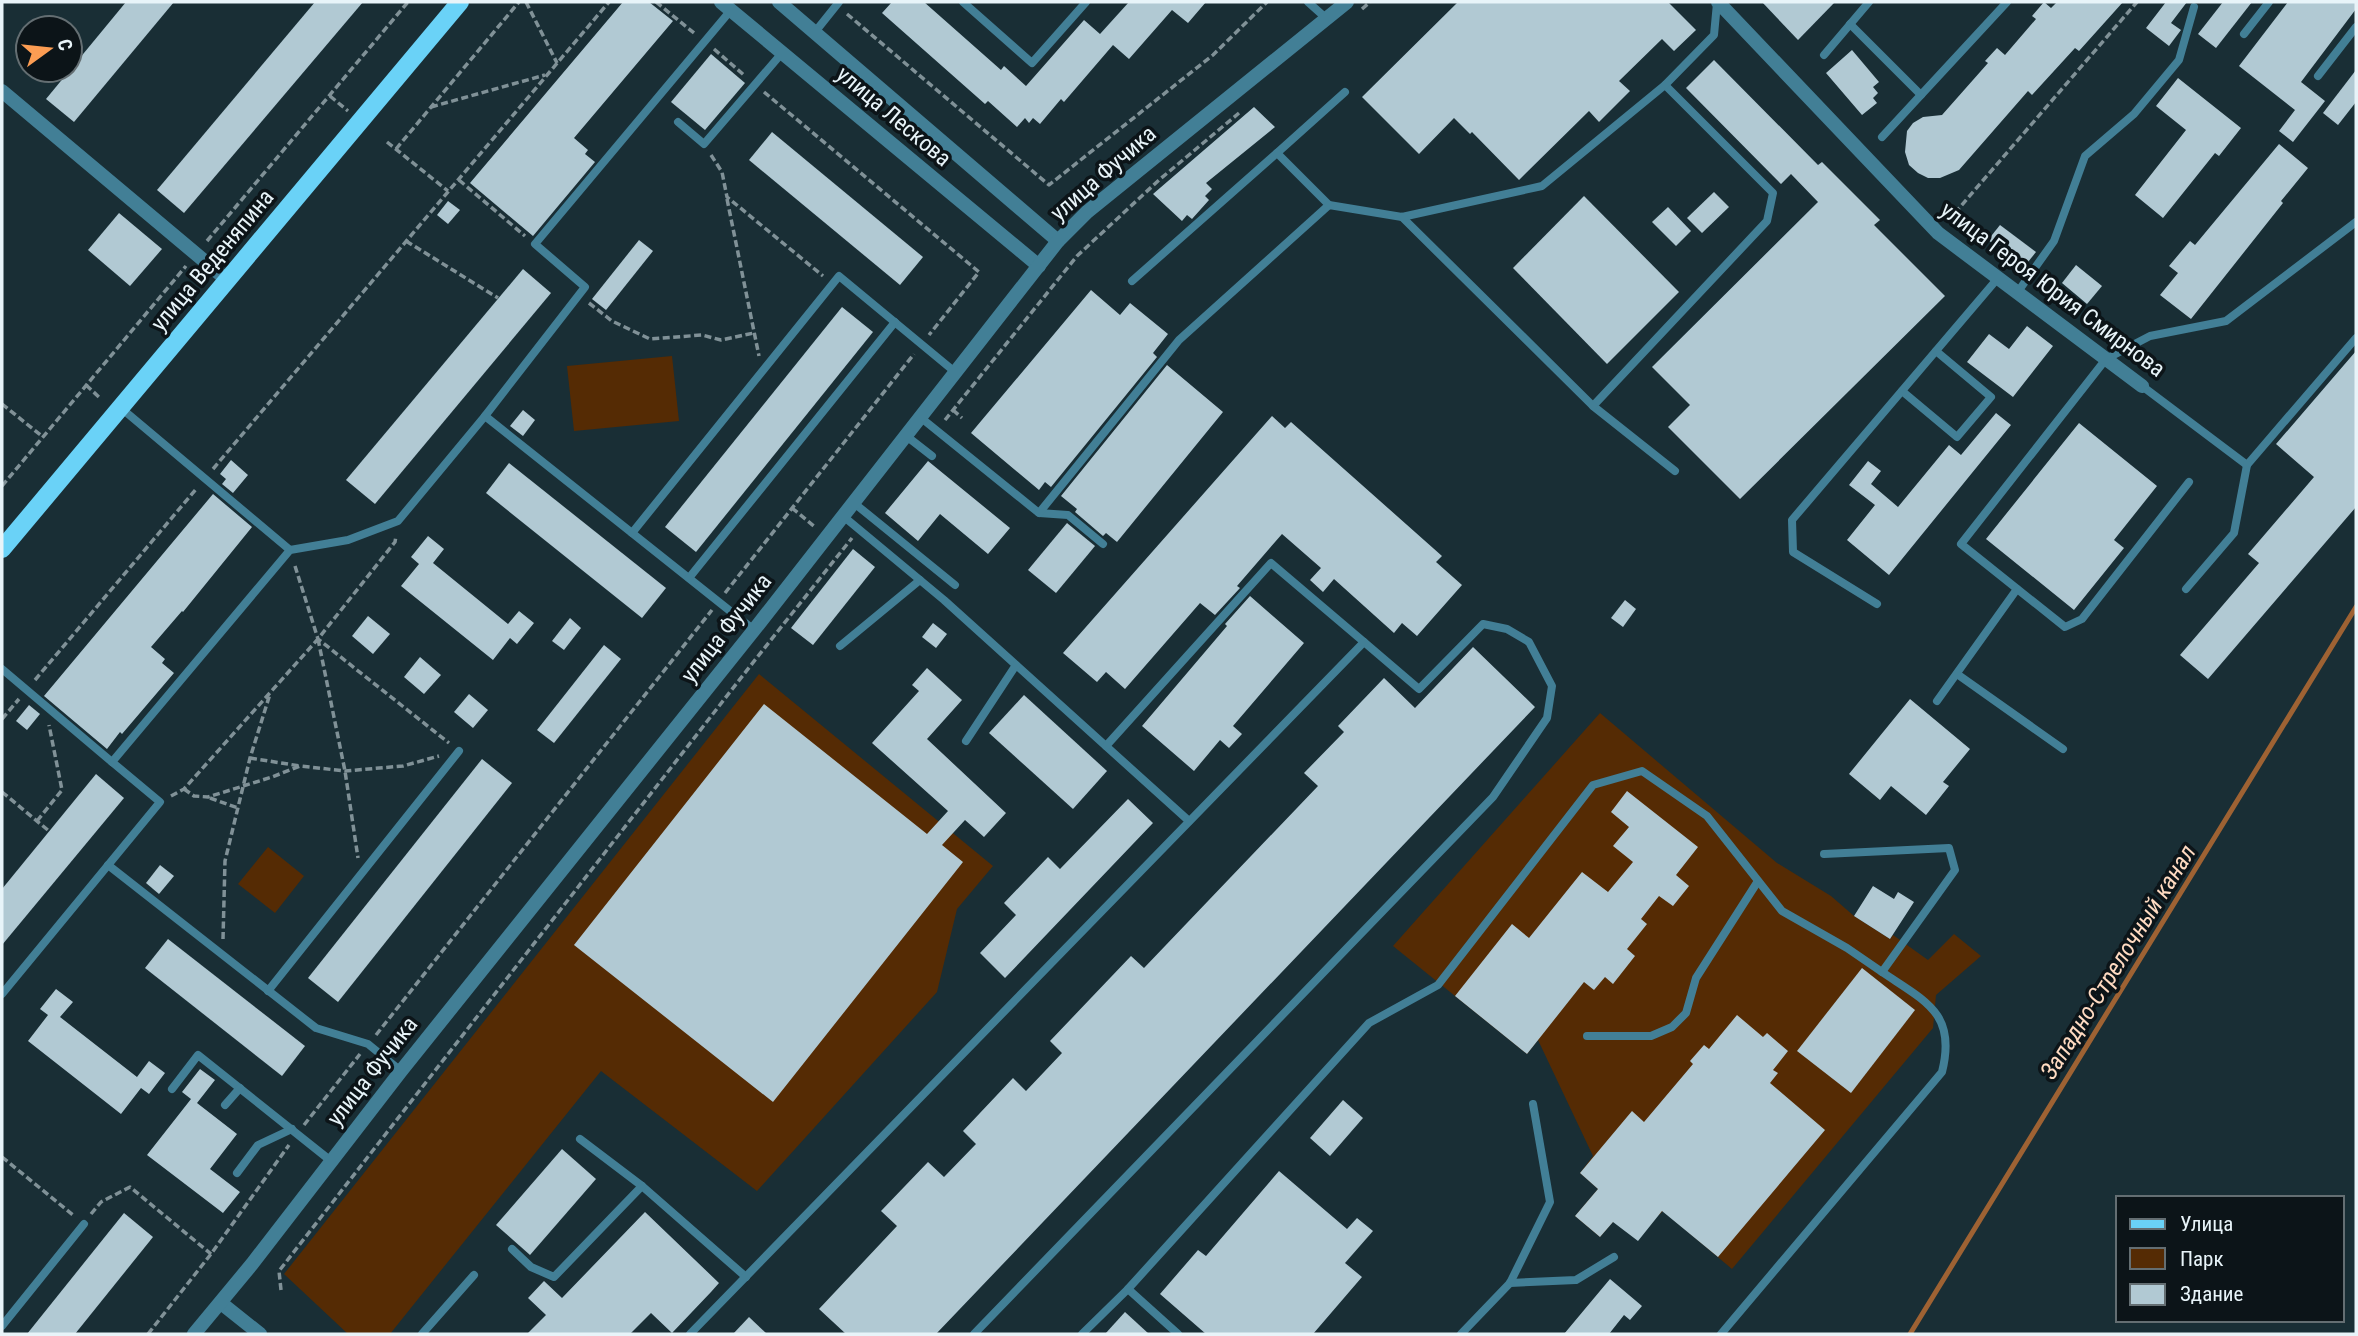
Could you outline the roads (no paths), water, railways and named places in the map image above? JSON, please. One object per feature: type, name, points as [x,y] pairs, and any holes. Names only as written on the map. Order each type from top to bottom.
[{"type":"main road","name":"улица Веденяпина","points":[[2,550],[460,2]]},
{"type":"street","name":"улица Лескова","points":[[779,2],[1058,241]]},
{"type":"street","name":"улица Фучика","points":[[194,1334],[754,630],[1058,241],[1087,212],[1347,2]]},
{"type":"street","name":"улица Героя Юрия Смирнова","points":[[1718,2],[1938,233],[2142,386]]},
{"type":"street","name":"улица Лескова","points":[[726,6],[1038,266]]},
{"type":"street","points":[[2,91],[227,280]]},
{"type":"street","points":[[221,1303],[260,1334]]},
{"type":"lane","points":[[962,2],[1032,63],[1086,2]]},
{"type":"lane","points":[[1308,2],[1327,19]]},
{"type":"lane","points":[[1277,153],[1329,205],[1402,217],[1542,186],[1665,85],[1714,35],[1718,2]]},
{"type":"lane","points":[[1824,55],[1869,2]]},
{"type":"lane","points":[[2244,34],[2269,2]]},
{"type":"lane","points":[[815,33],[838,3]]},
{"type":"lane","points":[[1882,137],[2002,4]]},
{"type":"lane","points":[[112,762],[290,550],[348,540],[398,521],[485,416],[585,286],[534,244],[704,41],[726,6]]},
{"type":"lane","points":[[2017,293],[2054,241],[2085,156],[2134,114],[2179,60],[2194,7]]},
{"type":"lane","points":[[1850,24],[1921,94]]},
{"type":"lane","points":[[2318,76],[2356,27]]},
{"type":"lane","points":[[678,122],[704,144],[782,53]]},
{"type":"lane","points":[[1594,406],[1767,221],[1773,193],[1665,85]]},
{"type":"lane","points":[[1132,281],[1345,92]]},
{"type":"lane","points":[[1039,513],[1179,340],[1329,205]]},
{"type":"lane","points":[[1402,217],[1594,406],[1675,471]]},
{"type":"lane","points":[[2189,482],[2082,619],[2064,627],[1961,544],[2106,359],[2150,336],[2226,321],[2356,222]]},
{"type":"lane","points":[[632,533],[839,276],[955,372]]},
{"type":"lane","points":[[1877,604],[1793,552],[1792,520],[1998,278]]},
{"type":"lane","points":[[689,578],[895,322]]},
{"type":"lane","points":[[2186,589],[2234,533],[2247,465],[2356,338]]},
{"type":"lane","points":[[1902,391],[1957,437],[1991,397],[1936,351]]},
{"type":"lane","name":"улица Героя Юрия Смирнова","points":[[2142,386],[2247,465]]},
{"type":"lane","points":[[121,407],[290,550]]},
{"type":"lane","points":[[485,416],[754,630]]},
{"type":"lane","points":[[920,417],[1039,513],[1068,515],[1103,544]]},
{"type":"lane","points":[[905,435],[932,456]]},
{"type":"lane","points":[[854,503],[955,585]]},
{"type":"lane","points":[[843,516],[920,580],[1189,821]]},
{"type":"lane","points":[[974,1334],[1493,797],[1547,718],[1552,686],[1529,642],[1507,629],[1483,624],[1419,689],[1271,563],[1106,746]]},
{"type":"lane","points":[[839,646],[920,580]]},
{"type":"lane","points":[[1937,701],[2017,589]]},
{"type":"lane","points":[[690,1334],[1364,642]]},
{"type":"lane","points":[[966,741],[1016,665]]},
{"type":"lane","points":[[2,669],[160,803],[2,995]]},
{"type":"lane","points":[[1957,674],[2063,749]]},
{"type":"lane","points":[[268,990],[459,751]]},
{"type":"lane","points":[[1082,1334],[1128,1289],[1369,1023],[1438,985],[1593,785],[1642,771],[1707,816],[1782,911],[1847,948],[1931,1005],[1941,1020],[1946,1040],[1946,1057],[1942,1072],[1721,1334]]},
{"type":"lane","points":[[1824,855],[1950,848],[1955,870],[1882,972]]},
{"type":"lane","points":[[108,865],[316,1028],[368,1044],[401,1071]]},
{"type":"lane","points":[[1587,1036],[1651,1036],[1672,1027],[1686,1013],[1696,978],[1758,881]]},
{"type":"lane","points":[[172,1088],[198,1055],[331,1161]]},
{"type":"lane","points":[[225,1105],[240,1088]]},
{"type":"lane","points":[[1461,1334],[1510,1283],[1550,1202],[1533,1104]]},
{"type":"lane","points":[[237,1172],[258,1145],[295,1131]]},
{"type":"lane","points":[[580,1139],[642,1186],[746,1278]]},
{"type":"lane","points":[[512,1249],[531,1267],[554,1277],[642,1186]]},
{"type":"lane","points":[[2,1326],[84,1224]]},
{"type":"lane","points":[[1510,1283],[1576,1280],[1614,1257]]},
{"type":"lane","points":[[422,1334],[474,1275]]},
{"type":"lane","points":[[1128,1289],[1178,1334]]},
{"type":"waterway","name":"Западно-Стрелочный канал","points":[[1910,1334],[2356,607]]}]
